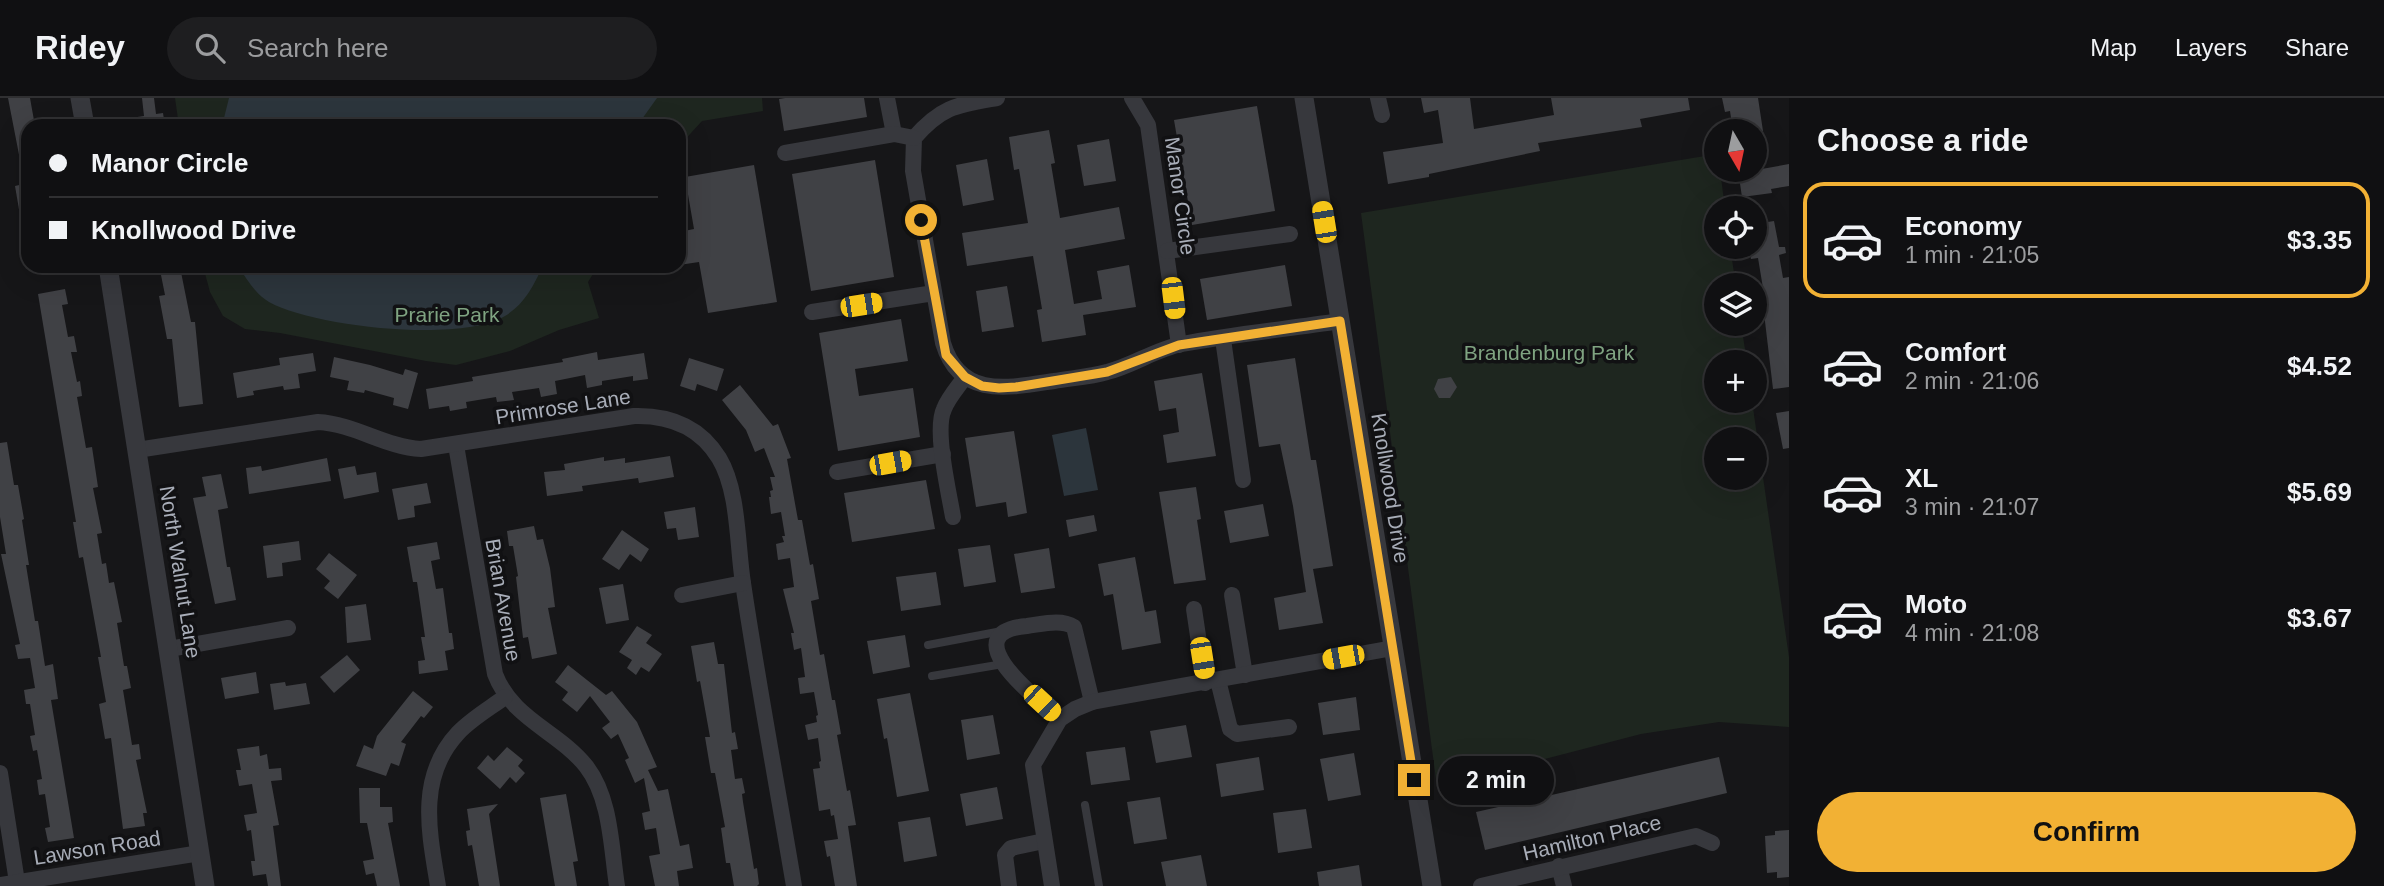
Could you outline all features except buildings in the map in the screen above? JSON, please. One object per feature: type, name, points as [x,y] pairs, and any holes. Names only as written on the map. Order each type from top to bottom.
[{"type":"street","points":[[80,98],[84,119]]},
{"type":"street","points":[[887,98],[894,134]]},
{"type":"street","points":[[997,98],[946,109],[914,138],[913,171],[946,355],[965,377],[982,386],[1016,387],[1107,372],[1179,345],[1340,321]]},
{"type":"street","name":"Manor Circle","points":[[1134,98],[1148,125],[1179,345]]},
{"type":"street","name":"Knollwood Drive","points":[[1304,98],[1432,886]]},
{"type":"street","points":[[1378,98],[1382,115]]},
{"type":"street","points":[[785,153],[894,134],[914,138]]},
{"type":"street","points":[[1167,251],[1290,234]]},
{"type":"street","name":"North Walnut Lane","points":[[109,273],[205,886]]},
{"type":"street","points":[[812,312],[934,293]]},
{"type":"street","points":[[1223,339],[1243,480]]},
{"type":"street","points":[[953,517],[943,454],[941,419],[944,408],[965,377]]},
{"type":"street","name":"Primrose Lane","points":[[138,450],[318,422],[357,429],[414,449],[456,445],[634,416],[660,417],[690,428],[702,436],[719,457],[729,479],[743,583],[794,886]]},
{"type":"street","name":"Brian Avenue","points":[[456,445],[495,674],[505,697],[580,759],[595,780],[604,805],[617,886]]},
{"type":"street","points":[[837,472],[943,454]]},
{"type":"street","points":[[682,595],[743,583]]},
{"type":"street","points":[[1231,595],[1245,675]]},
{"type":"street","points":[[1194,609],[1212,681],[1230,729],[1237,734],[1289,727]]},
{"type":"street","points":[[1060,719],[1007,671],[998,654],[997,638],[1002,631],[1066,622],[1074,627],[1092,702]]},
{"type":"street","points":[[169,649],[288,628]]},
{"type":"street","points":[[1052,886],[1033,765],[1060,719],[1092,702],[1393,648]]},
{"type":"street","points":[[438,886],[428,822],[431,781],[439,761],[459,732],[505,697]]},
{"type":"street","points":[[0,773],[17,882]]},
{"type":"street","name":"Hamilton Place","points":[[1480,886],[1696,836],[1712,843]]},
{"type":"street","points":[[1009,886],[1004,855],[1011,848],[1044,842]]},
{"type":"street","name":"Lawson Road","points":[[0,885],[200,853]]},
{"type":"street","points":[[1559,866],[1564,886]]},
{"type":"lane","points":[[928,645],[1002,631]]},
{"type":"lane","points":[[932,676],[1003,664]]},
{"type":"lane","points":[[1085,805],[1099,886]]},
{"type":"green space","points":[[175,98],[762,98],[763,111],[702,121],[686,138],[686,119],[178,119]]},
{"type":"green space","name":"Brandenburg Park","points":[[1704,156],[1704,182],[1722,182],[1723,196],[1704,196],[1704,259],[1732,259],[1734,273],[1704,273],[1704,336],[1743,336],[1745,350],[1704,350],[1704,413],[1754,413],[1756,427],[1704,427],[1704,490],[1765,490],[1789,657],[1789,727],[1719,722],[1641,734],[1437,787],[1361,213]]},
{"type":"green space","name":"Prarie Park","points":[[205,273],[594,273],[588,282],[599,318],[559,330],[510,351],[456,365],[245,329],[223,316],[210,292]]},
{"type":"shaded area","points":[[229,98],[657,98],[642,119],[224,119]]},
{"type":"shaded area","points":[[243,273],[539,273],[523,300],[505,316],[484,324],[456,329],[387,328],[319,319],[269,302]]},
{"type":"shaded area","points":[[1086,428],[1098,490],[1064,496],[1052,435]]},
{"type":"route","points":[[921,220],[946,355],[965,377],[982,386],[1016,387],[1107,372],[1179,345],[1340,321],[1414,780]]}]
